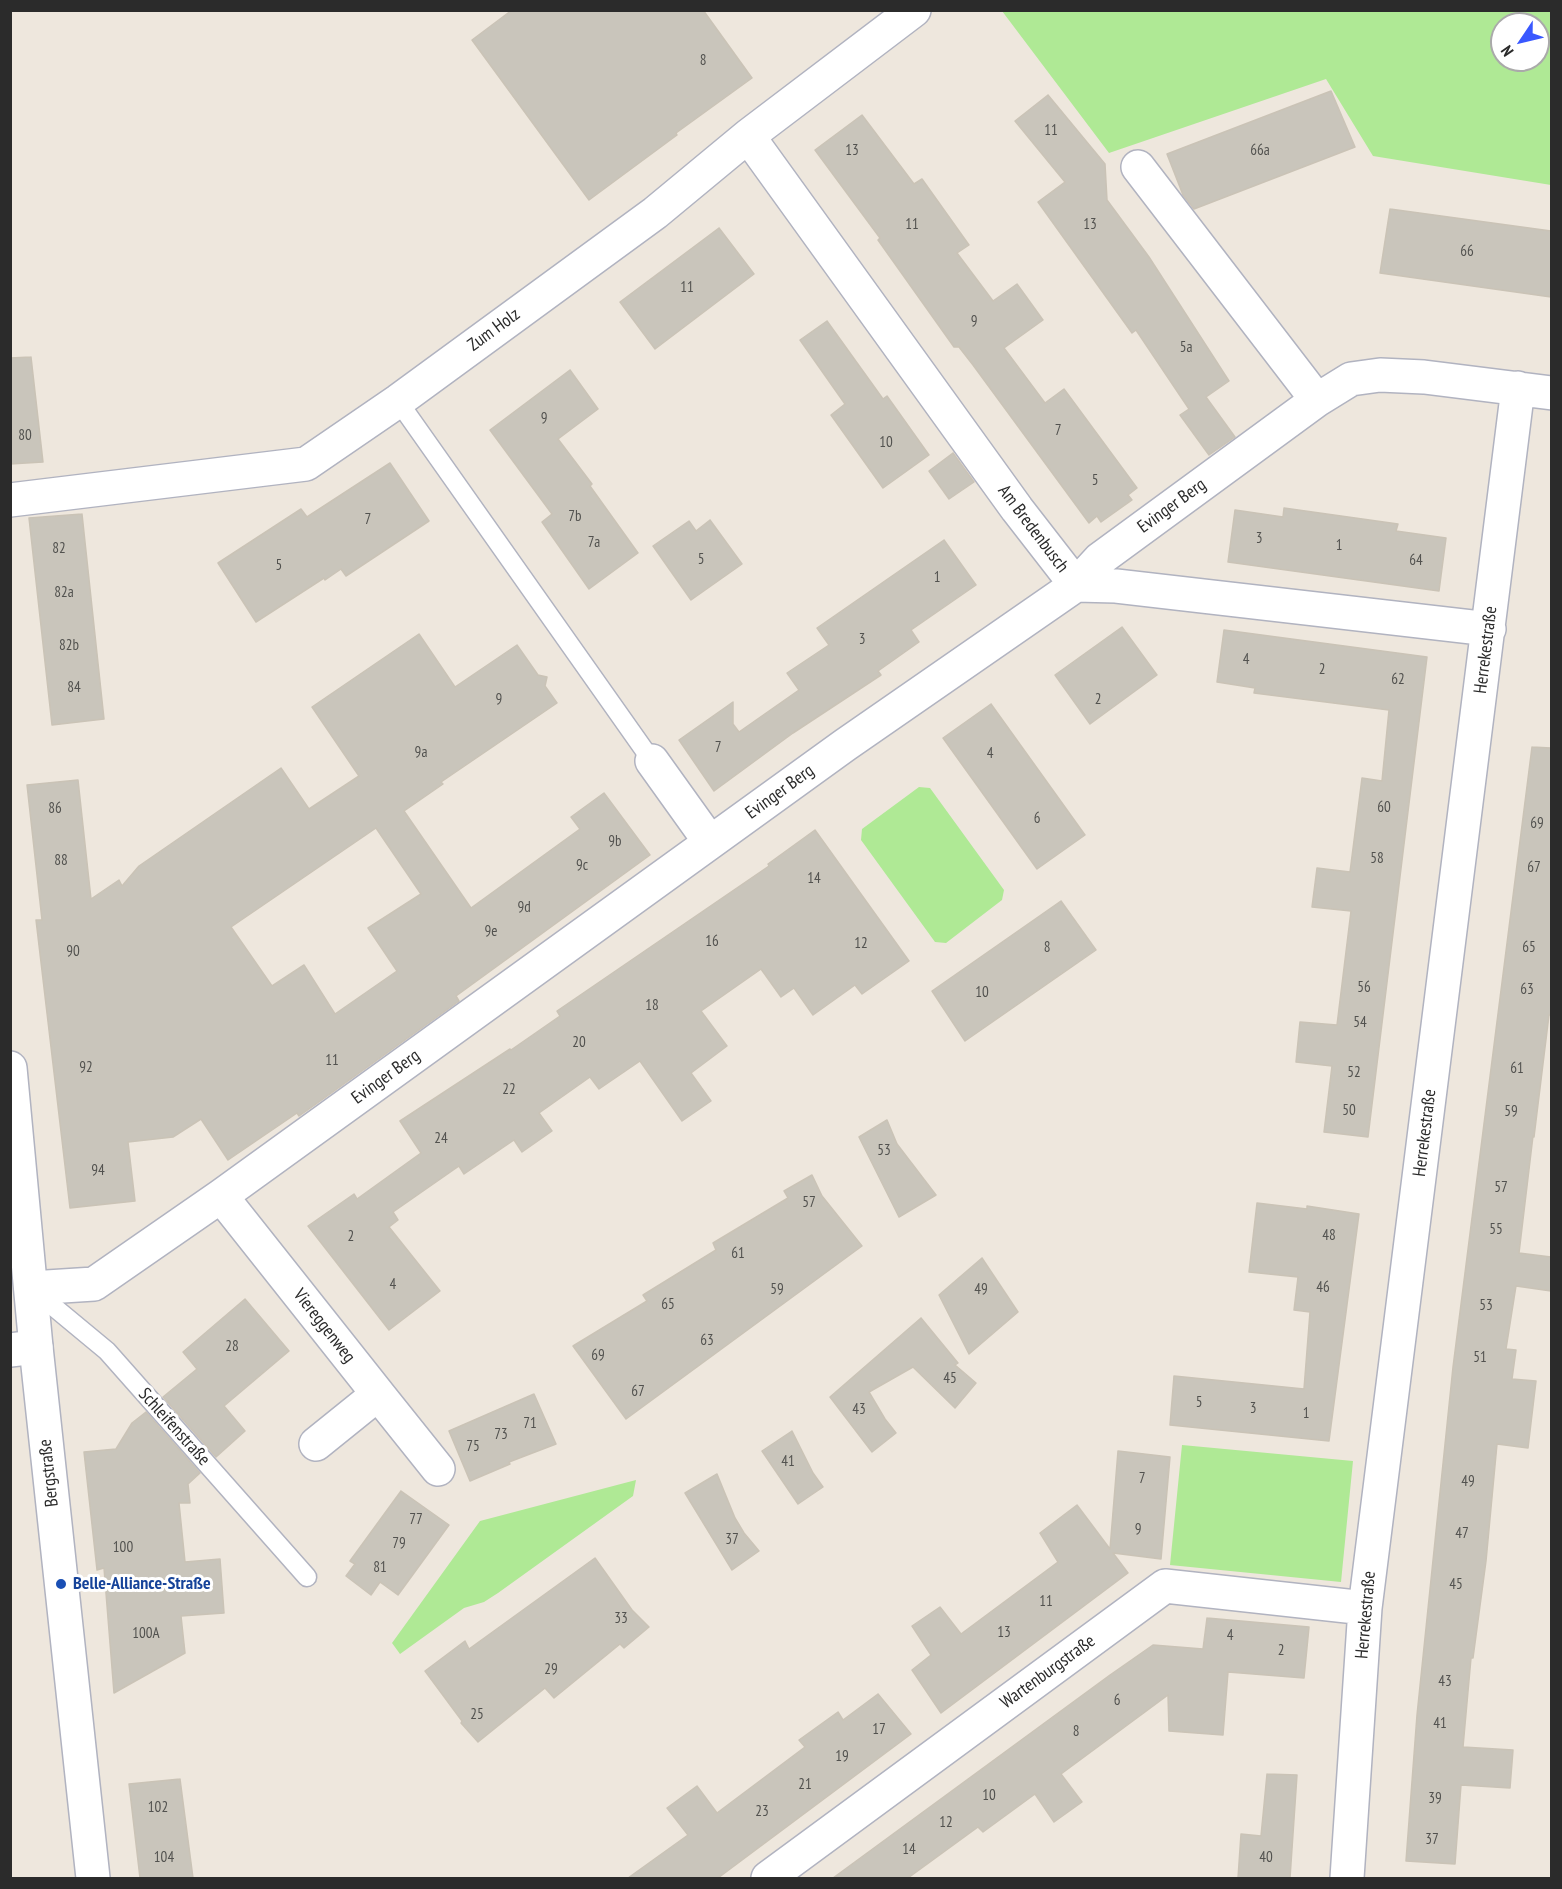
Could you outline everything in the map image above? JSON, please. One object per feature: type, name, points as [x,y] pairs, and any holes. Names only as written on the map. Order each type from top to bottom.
[{"type":"street","name":"Zum Holz","points":[[10,500],[306,464],[655,213],[748,136],[914,10]]},
{"type":"street","name":"Am Bredenbusch","points":[[748,136],[1017,509],[1076,585],[1127,587],[1489,629]]},
{"type":"street","points":[[1138,167],[1317,400]]},
{"type":"street","name":"Evinger Berg","points":[[31,1288],[94,1284],[221,1196],[854,738],[1076,585],[1100,559],[1317,400],[1350,379],[1380,375],[1424,377],[1551,393]]},
{"type":"street","name":"Herrekestraße","points":[[1347,1878],[1365,1608],[1518,388]]},
{"type":"street","points":[[652,761],[710,842]]},
{"type":"street","name":"Bergstraße","points":[[10,1068],[31,1288],[23,1349],[93,1878]]},
{"type":"street","name":"Viereggenweg","points":[[221,1196],[378,1394]]},
{"type":"street","points":[[316,1444],[378,1394],[438,1469]]},
{"type":"street","name":"Wartenburgstraße","points":[[768,1878],[1165,1586],[1365,1608]]},
{"type":"lane","points":[[398,400],[652,761]]},
{"type":"lane","name":"Schleifenstraße","points":[[31,1288],[107,1351],[307,1577]]},
{"type":"green space","points":[[1002,11],[1551,11],[1551,185],[1373,156],[1326,79],[1109,153]]},
{"type":"green space","points":[[919,787],[930,788],[1004,890],[1002,900],[946,943],[935,942],[861,840],[862,829]]},
{"type":"green space","points":[[1182,1445],[1353,1461],[1341,1582],[1170,1565]]},
{"type":"green space","points":[[636,1480],[633,1496],[498,1593],[484,1602],[464,1608],[400,1654],[392,1643],[480,1521]]},
{"type":"building","points":[[512,10],[703,10],[752,78],[589,200],[472,40]]},
{"type":"building","points":[[1331,91],[1355,147],[1194,209],[1183,195],[1167,154]]},
{"type":"building","points":[[1048,95],[1105,164],[1107,200],[1149,257],[1229,381],[1206,397],[1235,437],[1209,455],[1180,415],[1189,409],[1136,330],[1132,333],[1038,202],[1065,182],[1015,121]]},
{"type":"building","points":[[862,115],[914,184],[922,179],[969,245],[957,253],[993,301],[1017,284],[1043,320],[1004,348],[1045,403],[1064,389],[1137,488],[1128,495],[1132,500],[1101,522],[1097,516],[1089,523],[973,365],[959,347],[954,347],[878,240],[880,238],[815,150]]},
{"type":"building","points":[[1390,209],[1551,231],[1551,297],[1380,273]]},
{"type":"building","points":[[719,228],[754,274],[655,349],[620,302]]},
{"type":"building","points":[[827,321],[883,399],[887,396],[929,455],[883,488],[831,415],[845,404],[800,340]]},
{"type":"building","points":[[31,357],[43,462],[10,464],[10,358]]},
{"type":"building","points":[[570,370],[598,409],[558,439],[592,484],[590,486],[638,553],[589,589],[542,522],[552,514],[490,430]]},
{"type":"building","points":[[953,453],[974,482],[949,499],[929,471]]},
{"type":"building","points":[[390,463],[429,521],[346,576],[341,569],[256,622],[218,563],[301,509],[307,517]]},
{"type":"building","points":[[1284,508],[1398,524],[1396,531],[1446,538],[1439,591],[1228,562],[1235,510],[1283,517]]},
{"type":"building","points":[[82,514],[104,719],[52,725],[29,518]]},
{"type":"building","points":[[710,520],[742,564],[691,600],[653,546],[689,521],[696,531]]},
{"type":"building","points":[[944,540],[976,585],[911,630],[919,642],[878,671],[881,675],[793,733],[714,791],[679,740],[733,702],[733,724],[739,732],[799,690],[787,673],[829,645],[817,628]]},
{"type":"building","points":[[1122,627],[1157,675],[1090,724],[1055,675]]},
{"type":"building","points":[[1224,630],[1427,657],[1368,1137],[1324,1132],[1332,1066],[1296,1062],[1300,1022],[1337,1025],[1351,911],[1312,907],[1317,868],[1350,872],[1362,778],[1382,781],[1389,710],[1254,693],[1255,688],[1217,682]]},
{"type":"building","points":[[419,634],[455,687],[517,645],[538,675],[547,677],[545,686],[557,703],[441,782],[443,784],[404,811],[471,908],[580,829],[571,817],[604,793],[650,855],[456,996],[459,1001],[299,1116],[297,1113],[228,1160],[201,1119],[173,1137],[128,1142],[135,1201],[70,1208],[36,920],[42,920],[27,785],[78,780],[91,899],[119,880],[122,886],[139,866],[281,768],[309,809],[359,776],[312,707]],"holes":[[[376,828],[421,894],[368,928],[397,971],[335,1014],[304,965],[272,986],[231,927]]]},
{"type":"building","points":[[991,704],[1085,835],[1037,869],[943,738]]},
{"type":"building","points":[[1532,747],[1551,748],[1551,1015],[1549,1015],[1519,1253],[1551,1257],[1551,1291],[1516,1286],[1506,1349],[1516,1350],[1512,1379],[1536,1381],[1528,1448],[1497,1444],[1486,1561],[1473,1658],[1471,1658],[1463,1747],[1513,1750],[1510,1788],[1461,1785],[1455,1864],[1406,1861],[1417,1715],[1453,1367]]},
{"type":"building","points":[[815,830],[909,961],[862,994],[855,985],[813,1015],[794,988],[781,997],[761,969],[701,1011],[727,1046],[691,1073],[711,1101],[682,1121],[640,1061],[599,1089],[590,1077],[539,1113],[552,1131],[522,1152],[514,1140],[464,1174],[459,1166],[393,1212],[398,1220],[389,1227],[440,1291],[389,1330],[308,1226],[354,1194],[357,1199],[421,1153],[400,1121],[560,1016],[557,1011],[769,866],[768,864]]},
{"type":"building","points":[[1061,901],[1096,950],[965,1041],[932,991]]},
{"type":"building","points":[[887,1120],[897,1144],[936,1195],[899,1217],[859,1137]]},
{"type":"building","points":[[812,1175],[822,1196],[862,1246],[626,1419],[573,1346],[647,1301],[643,1295],[716,1250],[713,1243],[788,1198],[784,1191]]},
{"type":"building","points":[[1257,1203],[1307,1209],[1307,1206],[1359,1214],[1329,1441],[1170,1425],[1174,1376],[1304,1389],[1310,1312],[1294,1310],[1298,1277],[1249,1272]]},
{"type":"building","points":[[982,1258],[1018,1312],[969,1354],[939,1295]]},
{"type":"building","points":[[245,1299],[289,1351],[224,1406],[245,1431],[216,1457],[163,1397],[197,1369],[183,1352]]},
{"type":"building","points":[[921,1318],[958,1363],[955,1365],[976,1383],[955,1408],[913,1367],[869,1392],[896,1433],[872,1452],[830,1397]]},
{"type":"building","points":[[534,1394],[556,1444],[509,1462],[510,1464],[470,1481],[449,1431]]},
{"type":"building","points":[[146,1412],[200,1473],[188,1484],[190,1503],[179,1503],[185,1562],[220,1559],[224,1613],[181,1616],[185,1653],[114,1693],[104,1568],[97,1570],[84,1452],[116,1449],[132,1423]]},
{"type":"building","points":[[792,1431],[813,1473],[823,1487],[798,1504],[762,1451]]},
{"type":"building","points":[[1118,1451],[1170,1457],[1161,1559],[1113,1553],[1128,1573],[941,1713],[912,1670],[931,1655],[912,1626],[940,1607],[961,1634],[1058,1562],[1040,1533],[1077,1505],[1110,1549]]},
{"type":"building","points":[[717,1474],[735,1518],[759,1551],[732,1570],[685,1493]]},
{"type":"building","points":[[401,1491],[449,1525],[398,1595],[380,1582],[371,1595],[346,1576],[355,1564],[350,1561]]},
{"type":"building","points":[[595,1558],[632,1610],[649,1627],[624,1648],[620,1644],[554,1698],[545,1688],[478,1742],[461,1723],[462,1721],[425,1671],[465,1641],[469,1649]]},
{"type":"building","points":[[1207,1618],[1309,1627],[1304,1678],[1228,1672],[1223,1735],[1169,1731],[1168,1695],[1061,1774],[1082,1802],[1054,1822],[1035,1794],[983,1832],[978,1827],[908,1878],[833,1878],[1153,1645],[1203,1649]]},
{"type":"building","points":[[878,1694],[911,1734],[718,1878],[628,1878],[688,1835],[667,1808],[697,1786],[717,1813],[805,1747],[799,1740],[838,1712],[843,1720]]},
{"type":"building","points":[[1267,1774],[1297,1775],[1290,1878],[1238,1878],[1241,1834],[1261,1836]]},
{"type":"building","points":[[180,1779],[193,1878],[140,1878],[129,1784]]},
{"type":"place","name":"Belle-Alliance-Straße","points":[[61,1584]]}]
